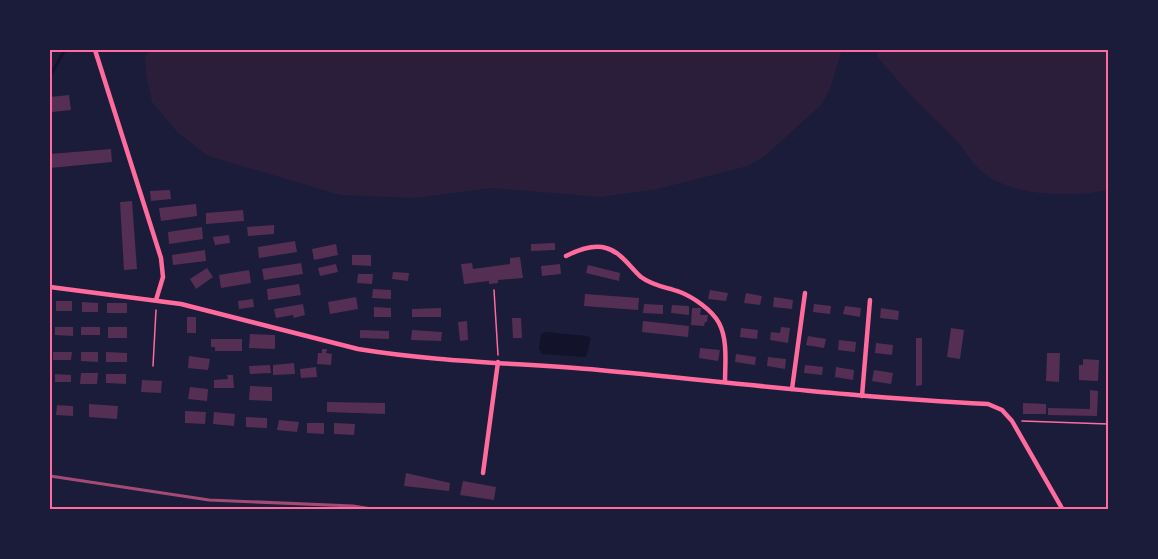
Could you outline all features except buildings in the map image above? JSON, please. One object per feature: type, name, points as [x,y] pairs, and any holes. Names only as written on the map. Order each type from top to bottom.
[{"type":"street","points":[[95,50],[161,258],[163,277],[156,300]]},
{"type":"street","points":[[566,256],[579,250],[604,247],[613,251],[640,276],[653,284],[682,292],[700,304],[714,316],[720,325],[726,357],[724,382]]},
{"type":"street","points":[[50,287],[181,304],[358,349],[411,356],[862,396],[988,404],[1002,410],[1012,421],[1063,510]]},
{"type":"street","points":[[792,389],[805,293]]},
{"type":"street","points":[[862,396],[870,300]]},
{"type":"street","points":[[483,473],[498,362]]},
{"type":"path","points":[[494,290],[498,362]]},
{"type":"path","points":[[153,366],[156,300]]},
{"type":"path","points":[[1012,421],[1108,424]]},
{"type":"shaded area","points":[[150,50],[842,50],[830,89],[821,105],[765,156],[748,166],[658,189],[601,197],[492,188],[416,198],[340,195],[208,156],[178,133],[152,102],[145,57]]},
{"type":"shaded area","points":[[876,50],[1108,50],[1108,190],[1077,194],[1042,193],[1025,191],[994,180],[977,167],[956,140],[922,107],[877,56]]},
{"type":"shaded area","points":[[546,332],[591,338],[586,357],[542,354],[539,349],[541,334]]},
{"type":"waterway","points":[[50,76],[65,50]]},
{"type":"railway","points":[[50,476],[209,500],[353,506],[378,510]]}]
